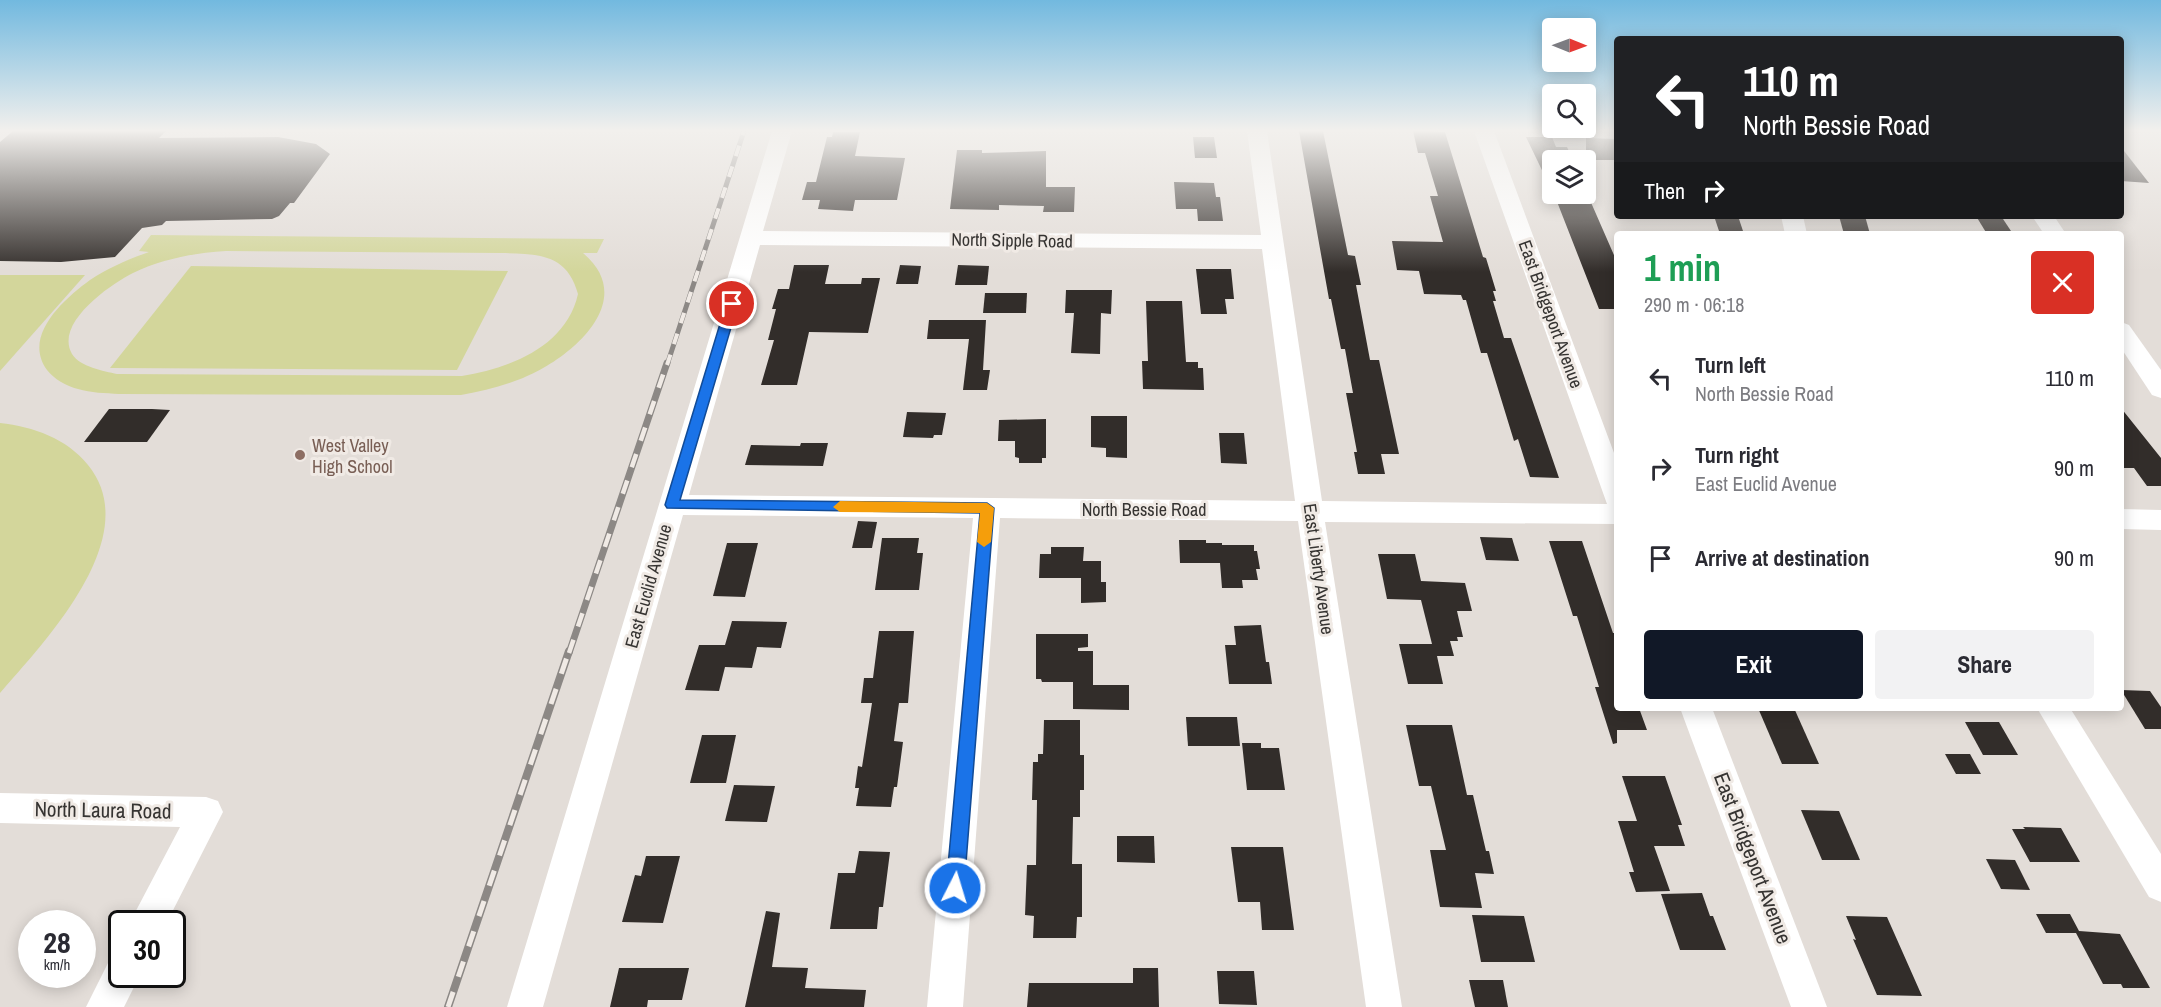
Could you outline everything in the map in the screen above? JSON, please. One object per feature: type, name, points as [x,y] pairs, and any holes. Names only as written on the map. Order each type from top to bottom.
[{"type":"street","name":"East Euclid Avenue","points":[[525,1007],[769,178]]},
{"type":"street","name":"East Liberty Avenue","points":[[1263,178],[1384,1007]]},
{"type":"street","name":"East Bridgeport Avenue","points":[[1501,178],[1614,489]]},
{"type":"street","name":"North Sipple Road","points":[[752,238],[1272,242]]},
{"type":"street","points":[[2124,334],[2161,389]]},
{"type":"street","name":"North Bessie Road","points":[[672,505],[1614,514]]},
{"type":"street","points":[[945,1007],[987,508]]},
{"type":"street","points":[[2124,519],[2161,520]]},
{"type":"street","name":"East Bridgeport Avenue","points":[[1697,711],[1809,1007]]},
{"type":"street","points":[[2055,711],[2161,885]]},
{"type":"street","name":"North Laura Road","points":[[0,808],[206,812],[154,910]]},
{"type":"street","points":[[104,1007],[114,988]]},
{"type":"green space","points":[[151,235],[604,239],[597,253],[583,253],[599,271],[604,290],[601,309],[592,326],[578,343],[560,357],[523,378],[461,395],[119,394],[83,390],[61,382],[47,370],[41,357],[40,344],[49,319],[69,297],[90,280],[119,264],[149,252],[139,251]],"holes":[[[226,251],[501,253],[549,258],[566,270],[578,294],[572,312],[562,328],[534,352],[517,361],[462,376],[117,374],[93,368],[81,362],[72,354],[69,342],[71,330],[78,318],[99,295],[112,286],[133,273],[155,264],[202,253]]]},
{"type":"green space","points":[[191,266],[508,271],[457,370],[110,368]]},
{"type":"green space","points":[[0,275],[85,275],[0,371]]},
{"type":"green space","points":[[0,423],[25,427],[48,435],[79,456],[88,465],[103,493],[105,523],[98,555],[83,586],[63,617],[0,693]]},
{"type":"building","points":[[0,178],[312,178],[294,203],[290,203],[279,216],[272,219],[166,221],[162,225],[142,228],[115,257],[61,262],[0,261]]},
{"type":"building","points":[[817,178],[901,178],[897,200],[855,200],[853,211],[818,209],[820,200],[802,200],[807,182],[816,182]]},
{"type":"building","points":[[954,178],[1046,178],[1046,187],[1075,187],[1074,212],[1043,212],[1044,206],[999,205],[999,210],[950,209]]},
{"type":"building","points":[[1307,178],[1332,178],[1348,255],[1355,256],[1361,285],[1356,285],[1370,360],[1379,360],[1399,454],[1381,454],[1385,474],[1358,474],[1354,452],[1357,452],[1346,393],[1353,393],[1345,349],[1341,349],[1331,299],[1329,299]]},
{"type":"building","points":[[1433,178],[1459,178],[1496,291],[1493,291],[1496,301],[1493,301],[1504,338],[1511,338],[1559,478],[1530,477],[1518,439],[1514,441],[1487,353],[1481,353],[1466,300],[1463,300],[1461,295],[1424,294],[1419,271],[1397,270],[1392,241],[1443,242],[1430,196],[1438,196]]},
{"type":"building","points":[[2124,178],[2145,178],[2149,183],[2124,181]]},
{"type":"building","points":[[1174,182],[1214,183],[1216,197],[1220,197],[1223,221],[1198,221],[1197,209],[1176,209]]},
{"type":"building","points":[[1558,204],[1592,204],[1614,255],[1614,309],[1599,309]]},
{"type":"building","points":[[1715,219],[1739,219],[1743,231],[1719,231]]},
{"type":"building","points":[[1840,219],[1866,219],[1869,231],[1843,231]]},
{"type":"building","points":[[1978,219],[2003,219],[2011,231],[1985,231]]},
{"type":"building","points":[[794,265],[829,265],[825,284],[861,284],[862,278],[880,278],[868,333],[809,332],[797,385],[761,385],[774,340],[768,340],[776,309],[772,309],[778,289],[789,289]]},
{"type":"building","points":[[900,265],[921,266],[918,284],[896,284]]},
{"type":"building","points":[[958,265],[989,266],[987,285],[955,285]]},
{"type":"building","points":[[1196,269],[1231,269],[1234,299],[1225,299],[1227,314],[1201,314]]},
{"type":"building","points":[[1066,290],[1112,290],[1111,314],[1101,313],[1100,354],[1071,353],[1074,313],[1065,313]]},
{"type":"building","points":[[985,293],[1027,293],[1026,313],[983,313]]},
{"type":"building","points":[[1146,301],[1182,301],[1186,362],[1198,362],[1198,368],[1203,368],[1204,390],[1143,389],[1142,361],[1148,361]]},
{"type":"building","points":[[929,320],[986,320],[983,370],[990,370],[987,390],[963,390],[969,339],[927,339]]},
{"type":"building","points":[[109,409],[170,410],[147,442],[84,442]]},
{"type":"building","points":[[907,412],[946,413],[942,435],[934,435],[933,438],[903,437]]},
{"type":"building","points":[[2124,412],[2161,458],[2161,486],[2147,486],[2134,468],[2124,468]]},
{"type":"building","points":[[1091,416],[1127,416],[1127,458],[1106,457],[1106,448],[1091,447]]},
{"type":"building","points":[[1046,419],[1046,458],[1042,458],[1042,463],[1019,463],[1019,458],[1015,457],[1015,441],[998,441],[999,420]]},
{"type":"building","points":[[1219,433],[1244,433],[1247,464],[1221,463]]},
{"type":"building","points":[[801,443],[828,443],[823,466],[745,465],[751,445],[800,446]]},
{"type":"building","points":[[858,521],[877,522],[872,548],[852,548]]},
{"type":"building","points":[[1480,537],[1512,538],[1519,561],[1486,560]]},
{"type":"building","points":[[882,538],[919,538],[917,553],[923,553],[919,590],[875,590]]},
{"type":"building","points":[[1179,540],[1206,540],[1206,543],[1222,543],[1222,545],[1254,545],[1260,569],[1256,569],[1258,580],[1242,580],[1243,588],[1222,588],[1220,563],[1180,563]]},
{"type":"building","points":[[1549,541],[1582,541],[1614,633],[1614,711],[1640,711],[1647,730],[1617,730],[1617,743],[1613,744],[1595,687],[1599,687],[1577,616],[1573,616]]},
{"type":"building","points":[[727,543],[758,543],[745,597],[713,596]]},
{"type":"building","points":[[1051,547],[1084,547],[1083,561],[1101,561],[1101,582],[1106,582],[1106,602],[1081,603],[1081,578],[1039,578],[1040,554],[1051,554]]},
{"type":"building","points":[[1378,554],[1415,554],[1421,581],[1465,583],[1472,611],[1457,611],[1463,637],[1457,637],[1458,641],[1450,641],[1454,656],[1437,656],[1443,684],[1408,684],[1399,644],[1432,644],[1421,600],[1387,599]]},
{"type":"building","points":[[732,621],[787,622],[781,648],[757,647],[752,668],[725,667],[719,691],[685,690],[699,645],[725,645]]},
{"type":"building","points":[[1261,625],[1266,662],[1269,662],[1272,684],[1229,684],[1225,645],[1236,645],[1234,626]]},
{"type":"building","points":[[879,631],[914,631],[908,703],[899,703],[894,741],[903,742],[897,787],[894,787],[891,807],[856,806],[859,788],[855,788],[858,766],[862,767],[872,703],[861,703],[864,678],[873,678]]},
{"type":"building","points":[[1036,634],[1088,634],[1088,647],[1078,648],[1078,651],[1093,651],[1093,685],[1129,685],[1129,710],[1073,709],[1073,682],[1042,682],[1041,679],[1036,679]]},
{"type":"building","points":[[2124,690],[2150,691],[2161,707],[2161,729],[2145,729],[2124,695]]},
{"type":"building","points":[[1759,711],[1795,711],[1819,764],[1782,764]]},
{"type":"building","points":[[1186,717],[1237,717],[1240,746],[1188,746]]},
{"type":"building","points":[[1044,720],[1080,720],[1080,755],[1084,755],[1084,790],[1080,790],[1080,817],[1073,817],[1072,864],[1082,864],[1082,917],[1077,917],[1076,938],[1033,938],[1034,916],[1025,915],[1027,865],[1036,865],[1037,800],[1032,800],[1033,762],[1038,762],[1038,754],[1043,754]]},
{"type":"building","points":[[1965,722],[1999,722],[2018,755],[1983,755]]},
{"type":"building","points":[[1406,725],[1452,725],[1467,795],[1473,795],[1486,851],[1489,851],[1494,874],[1475,873],[1482,908],[1440,907],[1430,850],[1446,850],[1431,786],[1419,786]]},
{"type":"building","points":[[702,735],[736,735],[726,783],[690,783]]},
{"type":"building","points":[[1242,743],[1261,743],[1261,748],[1279,748],[1285,790],[1247,790]]},
{"type":"building","points":[[1945,754],[1970,754],[1981,774],[1956,774]]},
{"type":"building","points":[[1622,776],[1665,776],[1682,825],[1678,825],[1685,846],[1654,846],[1670,891],[1636,892],[1629,872],[1634,872],[1618,821],[1637,821]]},
{"type":"building","points":[[734,785],[775,786],[767,822],[725,821]]},
{"type":"building","points":[[1801,810],[1839,811],[1860,860],[1822,860]]},
{"type":"building","points":[[2023,827],[2061,828],[2080,862],[2030,862],[2012,829],[2025,829]]},
{"type":"building","points":[[1117,836],[1154,836],[1155,863],[1117,862]]},
{"type":"building","points":[[1231,847],[1283,847],[1294,930],[1262,930],[1260,902],[1238,902]]},
{"type":"building","points":[[859,851],[890,852],[883,907],[879,907],[877,929],[830,929],[838,873],[855,873]]},
{"type":"building","points":[[646,856],[680,856],[663,923],[622,922],[635,875],[641,876]]},
{"type":"building","points":[[1986,859],[2015,860],[2030,890],[2001,889]]},
{"type":"building","points":[[1702,893],[1726,950],[1680,950],[1661,894]]},
{"type":"building","points":[[766,911],[780,913],[772,967],[808,968],[805,988],[866,990],[864,1007],[745,1007]]},
{"type":"building","points":[[2036,914],[2070,914],[2079,931],[2120,934],[2150,988],[2123,988],[2121,984],[2103,984],[2076,933],[2046,933]]},
{"type":"building","points":[[1472,915],[1524,916],[1535,962],[1481,962]]},
{"type":"building","points":[[1846,916],[1887,917],[1922,996],[1877,995],[1853,939],[1856,940]]},
{"type":"building","points":[[619,968],[689,968],[682,1000],[648,1000],[647,1007],[610,1007]]},
{"type":"building","points":[[1133,968],[1158,968],[1159,1007],[1027,1007],[1029,983],[1133,983]]},
{"type":"building","points":[[1217,971],[1254,971],[1257,1005],[1219,1004]]},
{"type":"building","points":[[1469,980],[1503,980],[1508,1007],[1475,1007]]},
{"type":"railway","points":[[667,365],[729,178]]},
{"type":"railway","points":[[569,653],[667,363]]},
{"type":"railway","points":[[448,1007],[569,651]]},
{"type":"slow traffic","points":[[840,507],[987,508],[984,542]]},
{"type":"place","name":"West Valley High School","points":[[300,455]]},
{"type":"route","points":[[732,304],[672,505],[987,508],[955,888]]}]
